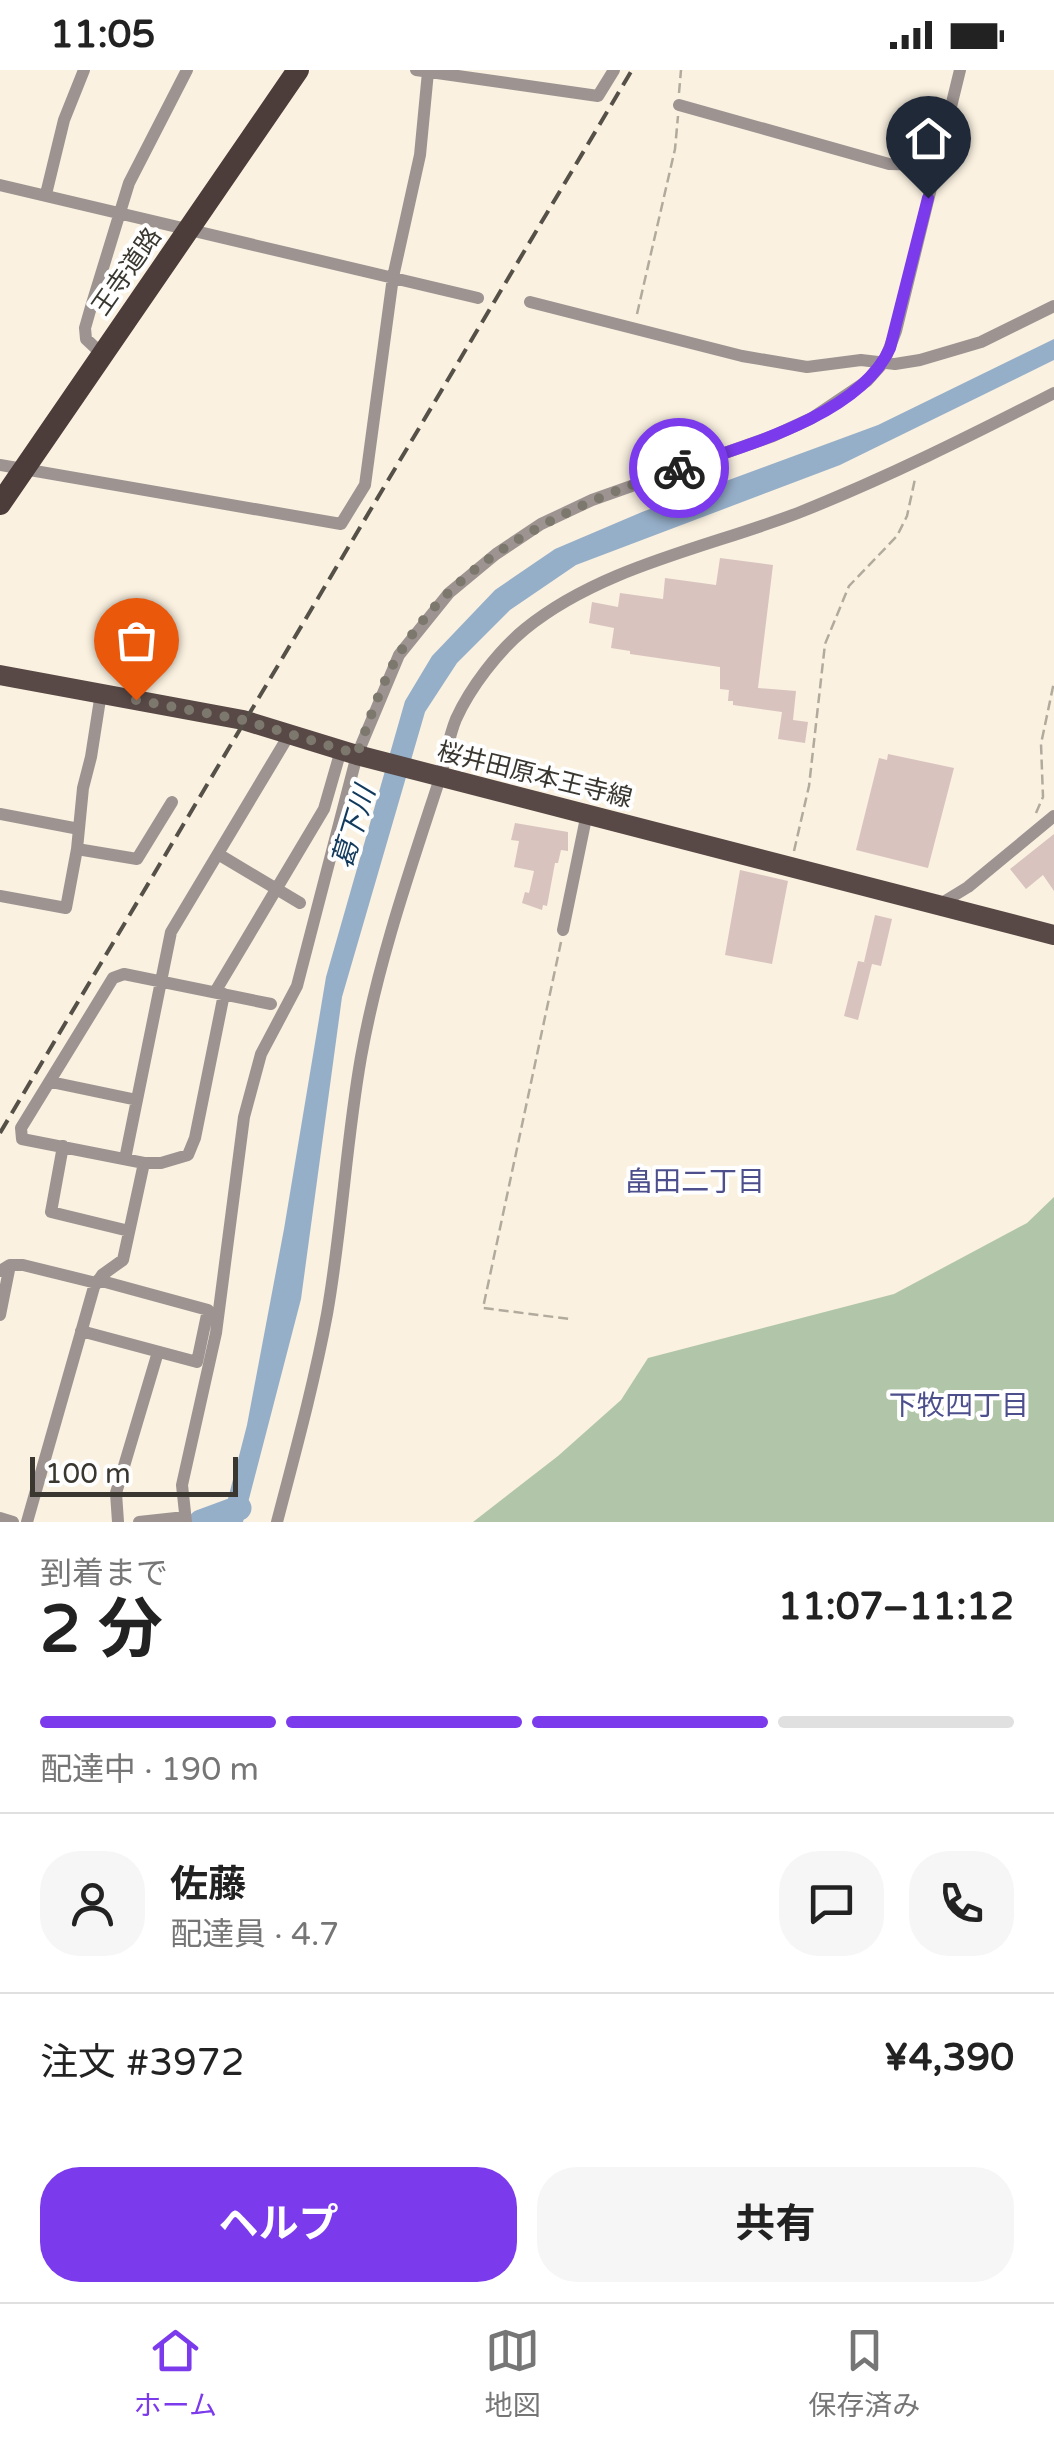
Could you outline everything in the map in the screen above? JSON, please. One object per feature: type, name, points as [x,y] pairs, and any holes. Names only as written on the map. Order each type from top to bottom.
[{"type":"highway","name":"王寺道路","points":[[0,504],[298,70]]},
{"type":"main road","name":"桜井田原本王寺線","points":[[0,675],[243,720],[349,752],[1054,935]]},
{"type":"street","points":[[46,194],[64,120],[84,70]]},
{"type":"street","points":[[102,354],[86,339],[85,328],[140,158],[187,70]]},
{"type":"street","points":[[0,465],[341,524],[364,485],[393,277],[420,155],[422,71],[508,76],[598,96],[614,70]]},
{"type":"street","points":[[271,1004],[220,993],[124,974],[113,978],[21,1128],[22,1138],[144,1162],[180,1159],[192,1148],[220,993],[324,808],[398,655],[449,594],[496,554],[542,524],[592,500],[773,436],[812,418],[868,381],[884,362],[896,331],[960,70]]},
{"type":"street","points":[[678,105],[890,164],[936,165]]},
{"type":"street","points":[[0,185],[478,298]]},
{"type":"street","points":[[530,302],[784,365],[807,367],[861,360],[895,364],[920,360],[982,342],[1054,306]]},
{"type":"street","points":[[277,1522],[327,1315],[370,1013],[404,883],[457,718],[475,687],[524,629],[569,601],[611,580],[799,512],[1054,394]]},
{"type":"street","points":[[0,896],[66,908],[77,849],[82,788],[92,758],[101,693]]},
{"type":"street","points":[[125,1159],[171,932],[289,734]]},
{"type":"street","points":[[139,1522],[186,1520],[182,1484],[216,1333],[244,1117],[262,1054],[296,986],[349,752]]},
{"type":"street","points":[[77,849],[137,859],[172,802]]},
{"type":"street","points":[[563,930],[587,812]]},
{"type":"street","points":[[0,814],[79,829]]},
{"type":"street","points":[[938,906],[968,887],[1054,816]]},
{"type":"street","points":[[218,854],[300,904]]},
{"type":"street","points":[[51,1082],[137,1100]]},
{"type":"street","points":[[63,1146],[51,1212],[129,1231]]},
{"type":"street","points":[[27,1522],[97,1282],[123,1260],[144,1162]]},
{"type":"street","points":[[0,1315],[5,1268],[97,1282],[208,1310],[197,1362],[81,1331]]},
{"type":"street","points":[[118,1522],[116,1494],[158,1352]]},
{"type":"street","points":[[0,1518],[13,1522]]},
{"type":"path","points":[[622,325],[636,316],[674,149],[681,70]]},
{"type":"path","points":[[792,867],[809,786],[825,644],[848,586],[897,536],[907,516],[918,460]]},
{"type":"path","points":[[1036,812],[1042,797],[1042,744],[1054,682]]},
{"type":"path","points":[[563,930],[484,1308],[570,1320]]},
{"type":"green space","points":[[1054,1197],[1054,1522],[473,1522],[558,1456],[621,1400],[648,1358],[894,1294],[1027,1223]]},
{"type":"water","points":[[1054,339],[1054,360],[840,465],[576,565],[510,610],[457,663],[425,712],[342,997],[301,1299],[243,1522],[222,1522],[247,1425],[326,977],[405,701],[432,656],[495,590],[555,549],[642,512],[878,425]]},
{"type":"building","points":[[720,558],[773,565],[758,688],[796,691],[793,720],[808,722],[805,743],[778,739],[782,712],[728,701],[729,690],[720,689],[720,667],[611,648],[614,628],[589,623],[592,602],[618,607],[620,593],[663,599],[665,578],[716,585]]},
{"type":"building","points":[[888,754],[954,768],[928,868],[856,850],[879,758],[887,760]]},
{"type":"building","points":[[515,823],[568,832],[568,851],[561,850],[555,863],[547,906],[543,905],[542,910],[522,903],[525,892],[529,893],[534,871],[514,867],[519,841],[511,840]]},
{"type":"building","points":[[1054,834],[1054,891],[1043,875],[1026,889],[1010,869]]},
{"type":"building","points":[[740,870],[788,881],[772,964],[725,955]]},
{"type":"building","points":[[875,915],[892,919],[881,966],[872,964],[858,1020],[844,1016],[858,961],[868,963],[864,962]]},
{"type":"waterway","points":[[201,1522],[239,1508]]},
{"type":"railway","points":[[0,1133],[632,70]]},
{"type":"way so far","points":[[136,700],[243,720],[357,754],[398,655],[449,594],[496,554],[542,524],[592,500],[679,468]]},
{"type":"district","name":"畠田二丁目","points":[[695,1181]]},
{"type":"district","name":"下牧四丁目","points":[[959,1405]]},
{"type":"route","points":[[679,468],[773,436],[812,418],[868,381],[884,362],[896,331],[928,198]]},
{"type":"water label","name":"葛下川","points":[[353,827]]}]
